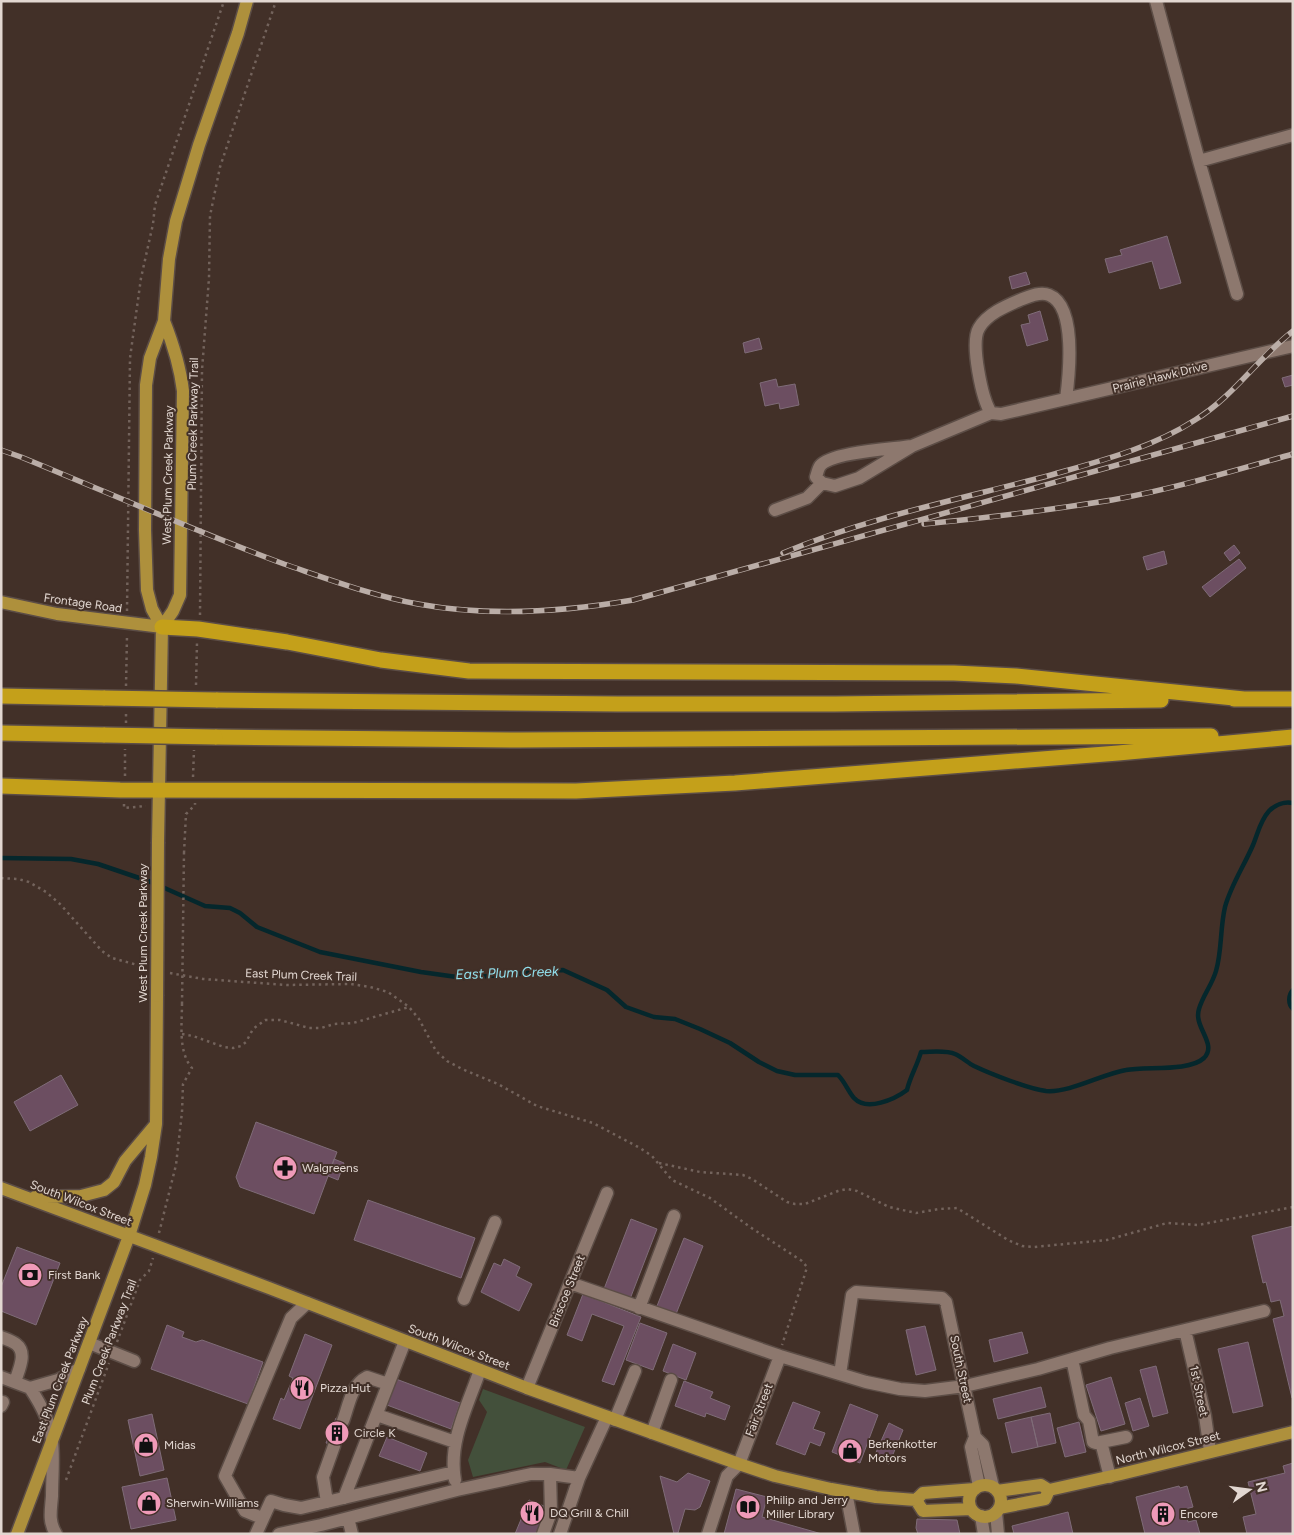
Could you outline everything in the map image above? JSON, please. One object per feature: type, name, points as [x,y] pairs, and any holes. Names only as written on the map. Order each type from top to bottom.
[{"type":"highway","points":[[162,627],[198,629],[287,642],[381,660],[469,671],[954,673],[1016,676],[1244,699]]},
{"type":"highway","points":[[1,696],[618,704],[835,704],[1293,699]]},
{"type":"highway","points":[[1,733],[540,740],[1293,736]]},
{"type":"highway","points":[[1,786],[158,790],[550,792],[675,787],[1118,753],[1293,736]]},
{"type":"main road","name":"West Plum Creek Parkway","points":[[129,1236],[145,1185],[156,1124],[158,790],[162,627],[152,609],[147,590],[145,394],[150,358],[164,321],[169,259],[176,221],[247,1]]},
{"type":"main road","name":"West Plum Creek Parkway","points":[[238,33],[252,1]]},
{"type":"main road","name":"West Plum Creek Parkway","points":[[162,627],[173,611],[180,595],[183,401],[180,368],[164,321]]},
{"type":"main road","name":"Frontage Road","points":[[1,602],[57,614],[162,627]]},
{"type":"main road","points":[[27,1198],[81,1196],[104,1190],[114,1182],[125,1160],[156,1124]]},
{"type":"main road","name":"South Wilcox Street","points":[[1,1188],[156,1245],[527,1388],[739,1464],[804,1484],[846,1492],[916,1500]]},
{"type":"main road","name":"East Plum Creek Parkway","points":[[17,1534],[129,1236]]},
{"type":"main road","name":"North Wilcox Street","points":[[995,1489],[1041,1484],[1049,1490],[1293,1432]]},
{"type":"main road","points":[[984,1485],[995,1489],[1001,1499],[998,1510],[992,1516],[976,1513],[970,1498],[977,1488],[984,1485]]},
{"type":"main road","name":"South Wilcox Street","points":[[916,1500],[923,1493],[977,1488]]},
{"type":"main road","name":"North Wilcox Street","points":[[998,1510],[1045,1499],[1049,1490]]},
{"type":"main road","name":"South Wilcox Street","points":[[916,1500],[923,1511],[976,1513]]},
{"type":"street","points":[[1156,1],[1237,294]]},
{"type":"street","points":[[1199,161],[1293,135]]},
{"type":"street","points":[[912,446],[860,452],[832,458],[821,466],[816,477],[822,483],[835,486],[859,478],[912,446],[991,413],[983,395],[978,364],[976,340],[979,328],[1003,308],[1039,294],[1050,295],[1061,306],[1068,325],[1070,366],[1066,399]]},
{"type":"street","name":"Prairie Hawk Drive","points":[[991,413],[1000,414],[1293,346]]},
{"type":"street","points":[[775,510],[807,498],[822,483]]},
{"type":"street","name":"Briscoe Street","points":[[527,1388],[608,1193]]},
{"type":"street","points":[[639,1308],[674,1216]]},
{"type":"street","points":[[464,1299],[495,1222]]},
{"type":"street","points":[[570,1283],[780,1356],[866,1382],[900,1389],[925,1391],[965,1386],[1264,1311]]},
{"type":"street","name":"South Street","points":[[840,1374],[852,1295],[856,1292],[942,1298],[946,1302],[975,1437],[971,1447],[977,1488]]},
{"type":"street","points":[[262,1518],[245,1511],[225,1476],[291,1318],[307,1304]]},
{"type":"street","name":"1st Street","points":[[1185,1330],[1205,1416],[1210,1451]]},
{"type":"street","points":[[1,1337],[16,1343],[22,1354],[22,1362],[15,1382]]},
{"type":"street","points":[[344,1498],[405,1341]]},
{"type":"street","points":[[89,1343],[134,1361]]},
{"type":"street","name":"Fair Street","points":[[708,1534],[727,1476],[739,1464],[780,1356]]},
{"type":"street","points":[[1072,1359],[1084,1415],[1089,1422],[1093,1442],[1126,1437]]},
{"type":"street","points":[[30,1388],[58,1380],[79,1369]]},
{"type":"street","points":[[457,1490],[454,1472],[455,1442],[480,1370]]},
{"type":"street","points":[[560,1534],[579,1478],[635,1371]]},
{"type":"street","points":[[1,1377],[30,1388],[42,1408],[52,1440],[50,1512],[52,1528],[56,1534]]},
{"type":"street","points":[[343,1421],[354,1389],[360,1381],[367,1377],[388,1384]]},
{"type":"street","points":[[652,1434],[671,1380]]},
{"type":"street","points":[[1,1402],[3,1402],[1,1406]]},
{"type":"street","points":[[377,1415],[455,1442]]},
{"type":"street","name":"South Street","points":[[975,1437],[983,1445],[995,1489]]},
{"type":"street","points":[[1101,1442],[1110,1477]]},
{"type":"street","points":[[327,1502],[323,1477],[334,1446]]},
{"type":"street","points":[[256,1534],[271,1501],[302,1508],[454,1472]]},
{"type":"street","points":[[278,1534],[322,1529],[348,1518],[457,1490],[531,1474],[550,1474],[579,1478]]},
{"type":"street","points":[[543,1534],[550,1512],[550,1474]]},
{"type":"street","points":[[846,1492],[854,1534]]},
{"type":"street","points":[[998,1510],[998,1534]]},
{"type":"street","points":[[976,1513],[984,1534]]},
{"type":"street","points":[[348,1518],[352,1534]]},
{"type":"path","name":"Plum Creek Parkway Trail","points":[[196,688],[201,603],[202,370],[209,278],[210,216],[220,167],[276,1]]},
{"type":"path","points":[[194,748],[194,790]]},
{"type":"path","name":"Plum Creek Parkway Trail","points":[[66,1482],[140,1280],[149,1271],[176,1165],[183,1084],[192,1068],[187,1062],[184,1053],[182,1004],[186,814],[195,805],[194,790]]},
{"type":"path","points":[[1,878],[29,882],[46,892],[60,904],[102,951],[112,958],[151,969]]},
{"type":"path","name":"East Plum Creek Trail","points":[[169,973],[203,979],[287,985],[351,984],[388,992],[410,1007],[420,1019],[436,1051],[447,1061],[462,1069],[498,1084],[537,1106],[593,1123],[640,1148],[658,1162],[700,1172],[743,1175],[787,1202],[795,1204],[805,1204],[847,1189],[857,1191],[889,1207],[916,1213],[957,1208],[1008,1240],[1022,1246],[1034,1247],[1068,1242],[1107,1240],[1167,1223],[1198,1225],[1293,1207]]},
{"type":"path","points":[[182,1034],[233,1048],[241,1046],[246,1042],[253,1030],[265,1020],[280,1020],[309,1028],[321,1028],[334,1024],[353,1023],[410,1007]]},
{"type":"path","points":[[658,1162],[665,1174],[672,1180],[710,1198],[768,1239],[793,1254],[806,1266],[782,1341],[780,1356]]},
{"type":"green space","points":[[483,1389],[585,1427],[566,1470],[545,1462],[473,1477],[468,1460],[487,1412],[479,1400]]},
{"type":"building","points":[[1167,236],[1181,283],[1160,289],[1152,261],[1109,273],[1105,259],[1122,255],[1120,250]]},
{"type":"building","points":[[1026,272],[1030,284],[1012,289],[1009,277]]},
{"type":"building","points":[[1040,311],[1048,340],[1027,346],[1021,325],[1030,323],[1028,315]]},
{"type":"building","points":[[759,338],[762,349],[745,353],[743,343]]},
{"type":"building","points":[[1293,375],[1293,385],[1285,387],[1282,378]]},
{"type":"building","points":[[776,379],[778,387],[795,384],[799,405],[780,409],[779,403],[765,406],[760,383]]},
{"type":"building","points":[[1234,545],[1240,553],[1230,561],[1224,553]]},
{"type":"building","points":[[1164,551],[1167,564],[1147,570],[1143,557]]},
{"type":"building","points":[[1239,559],[1246,568],[1210,597],[1202,587]]},
{"type":"building","points":[[61,1075],[78,1105],[30,1131],[14,1102]]},
{"type":"building","name":"Walgreens","points":[[256,1122],[337,1152],[314,1214],[240,1187],[236,1177]]},
{"type":"building","points":[[334,1159],[344,1163],[338,1180],[328,1176]]},
{"type":"building","points":[[368,1200],[475,1238],[461,1278],[354,1240]]},
{"type":"building","points":[[631,1219],[657,1229],[630,1299],[604,1289]]},
{"type":"building","points":[[1293,1226],[1292,1398],[1273,1319],[1284,1316],[1280,1300],[1271,1302],[1266,1282],[1263,1283],[1252,1236]]},
{"type":"building","points":[[684,1238],[703,1246],[676,1314],[657,1306]]},
{"type":"building","name":"First Bank","points":[[17,1247],[60,1263],[36,1325],[1,1311],[1,1287]]},
{"type":"building","points":[[504,1259],[520,1267],[516,1276],[532,1284],[519,1311],[481,1292],[494,1263],[501,1266]]},
{"type":"building","points":[[583,1294],[641,1317],[614,1385],[602,1381],[624,1326],[592,1314],[582,1341],[567,1335]]},
{"type":"building","points":[[640,1323],[667,1333],[653,1370],[626,1360]]},
{"type":"building","points":[[167,1325],[184,1332],[182,1337],[196,1342],[202,1340],[263,1362],[248,1404],[151,1369]]},
{"type":"building","points":[[925,1326],[936,1370],[916,1375],[906,1330]]},
{"type":"building","points":[[1022,1332],[1028,1353],[994,1362],[989,1340]]},
{"type":"building","name":"Pizza Hut","points":[[305,1334],[332,1345],[300,1429],[273,1419],[281,1398],[284,1400],[293,1378],[289,1376]]},
{"type":"building","points":[[1248,1342],[1263,1406],[1233,1413],[1218,1349]]},
{"type":"building","points":[[673,1344],[696,1353],[686,1380],[663,1371]]},
{"type":"building","points":[[1156,1366],[1168,1413],[1153,1417],[1140,1370]]},
{"type":"building","points":[[1111,1377],[1125,1424],[1101,1431],[1086,1385]]},
{"type":"building","points":[[396,1379],[460,1403],[451,1429],[387,1405]]},
{"type":"building","points":[[684,1381],[713,1392],[710,1398],[730,1406],[725,1420],[706,1413],[705,1417],[675,1406]]},
{"type":"building","points":[[1041,1387],[1046,1407],[998,1419],[993,1399]]},
{"type":"building","points":[[1140,1398],[1149,1426],[1133,1431],[1125,1403]]},
{"type":"building","points":[[793,1402],[820,1412],[813,1429],[825,1433],[820,1446],[810,1442],[805,1455],[776,1444]]},
{"type":"building","points":[[850,1404],[878,1415],[860,1463],[832,1452]]},
{"type":"building","points":[[1050,1413],[1056,1443],[1038,1447],[1031,1417]]},
{"type":"building","name":"Midas","points":[[152,1414],[164,1470],[140,1476],[128,1420]]},
{"type":"building","points":[[1031,1417],[1038,1447],[1012,1453],[1005,1423]]},
{"type":"building","name":"Circle K","points":[[336,1418],[349,1423],[339,1448],[326,1443]]},
{"type":"building","points":[[1079,1422],[1086,1452],[1065,1457],[1057,1428]]},
{"type":"building","points":[[889,1423],[903,1430],[889,1464],[874,1457]]},
{"type":"building","name":"Circle K","points":[[387,1437],[427,1453],[420,1471],[379,1456]]},
{"type":"building","points":[[1293,1463],[1293,1534],[1247,1534],[1243,1517],[1256,1514],[1248,1482],[1285,1473],[1283,1466]]},
{"type":"building","points":[[688,1473],[710,1481],[700,1507],[695,1510],[685,1509],[678,1533],[674,1534],[660,1476],[677,1482]]},
{"type":"building","name":"Sherwin-Williams","points":[[167,1478],[176,1520],[131,1529],[122,1487]]},
{"type":"building","name":"Encore","points":[[1179,1486],[1180,1488],[1187,1486],[1193,1507],[1185,1509],[1188,1522],[1196,1520],[1200,1534],[1145,1534],[1136,1497]]},
{"type":"building","name":"Philip and Jerry Miller Library","points":[[736,1489],[767,1497],[762,1517],[822,1534],[724,1534]]},
{"type":"building","name":"DQ Grill & Chill","points":[[529,1500],[544,1506],[538,1521],[544,1523],[540,1534],[536,1532],[536,1534],[515,1534]]},
{"type":"building","points":[[1068,1512],[1073,1534],[1014,1534],[1012,1526]]},
{"type":"building","points":[[917,1519],[957,1520],[960,1534],[918,1534],[916,1528]]},
{"type":"waterway","name":"East Plum Creek","points":[[1,858],[71,859],[98,864],[151,882],[205,906],[230,908],[240,913],[257,927],[320,952],[421,972],[464,978],[563,970],[607,990],[626,1007],[654,1017],[675,1019],[700,1029],[730,1043],[777,1071],[795,1075],[838,1075],[854,1098],[866,1104],[873,1104],[881,1103],[907,1090],[921,1052],[943,1052],[958,1055],[974,1066],[990,1073],[1046,1091],[1065,1089],[1126,1070],[1178,1067],[1204,1058],[1208,1053],[1208,1047],[1198,1016],[1199,1009],[1216,971],[1225,907],[1234,883],[1266,815],[1277,805],[1293,803]]},
{"type":"waterway","points":[[1293,990],[1289,1000],[1293,1009]]},
{"type":"tunnel","points":[[334,1446],[343,1421]]},
{"type":"railway","points":[[783,553],[848,529],[1051,475],[1143,446],[1178,430],[1209,411],[1293,331]]},
{"type":"railway","points":[[1,450],[284,564],[351,587],[418,604],[472,611],[499,612],[580,608],[633,600],[1293,416]]},
{"type":"railway","points":[[924,524],[1018,514],[1135,496],[1293,454]]},
{"type":"place","name":"Walgreens","points":[[285,1168]]},
{"type":"place","name":"First Bank","points":[[30,1275]]},
{"type":"place","name":"Pizza Hut","points":[[302,1388]]},
{"type":"place","name":"Circle K","points":[[337,1433]]},
{"type":"place","name":"Midas","points":[[146,1445]]},
{"type":"place","name":"Berkenkotter Motors","points":[[850,1451]]},
{"type":"place","name":"Sherwin-Williams","points":[[149,1503]]},
{"type":"place","name":"Philip and Jerry Miller Library","points":[[748,1507]]},
{"type":"place","name":"DQ Grill & Chill","points":[[532,1513]]},
{"type":"place","name":"Encore","points":[[1163,1514]]}]
